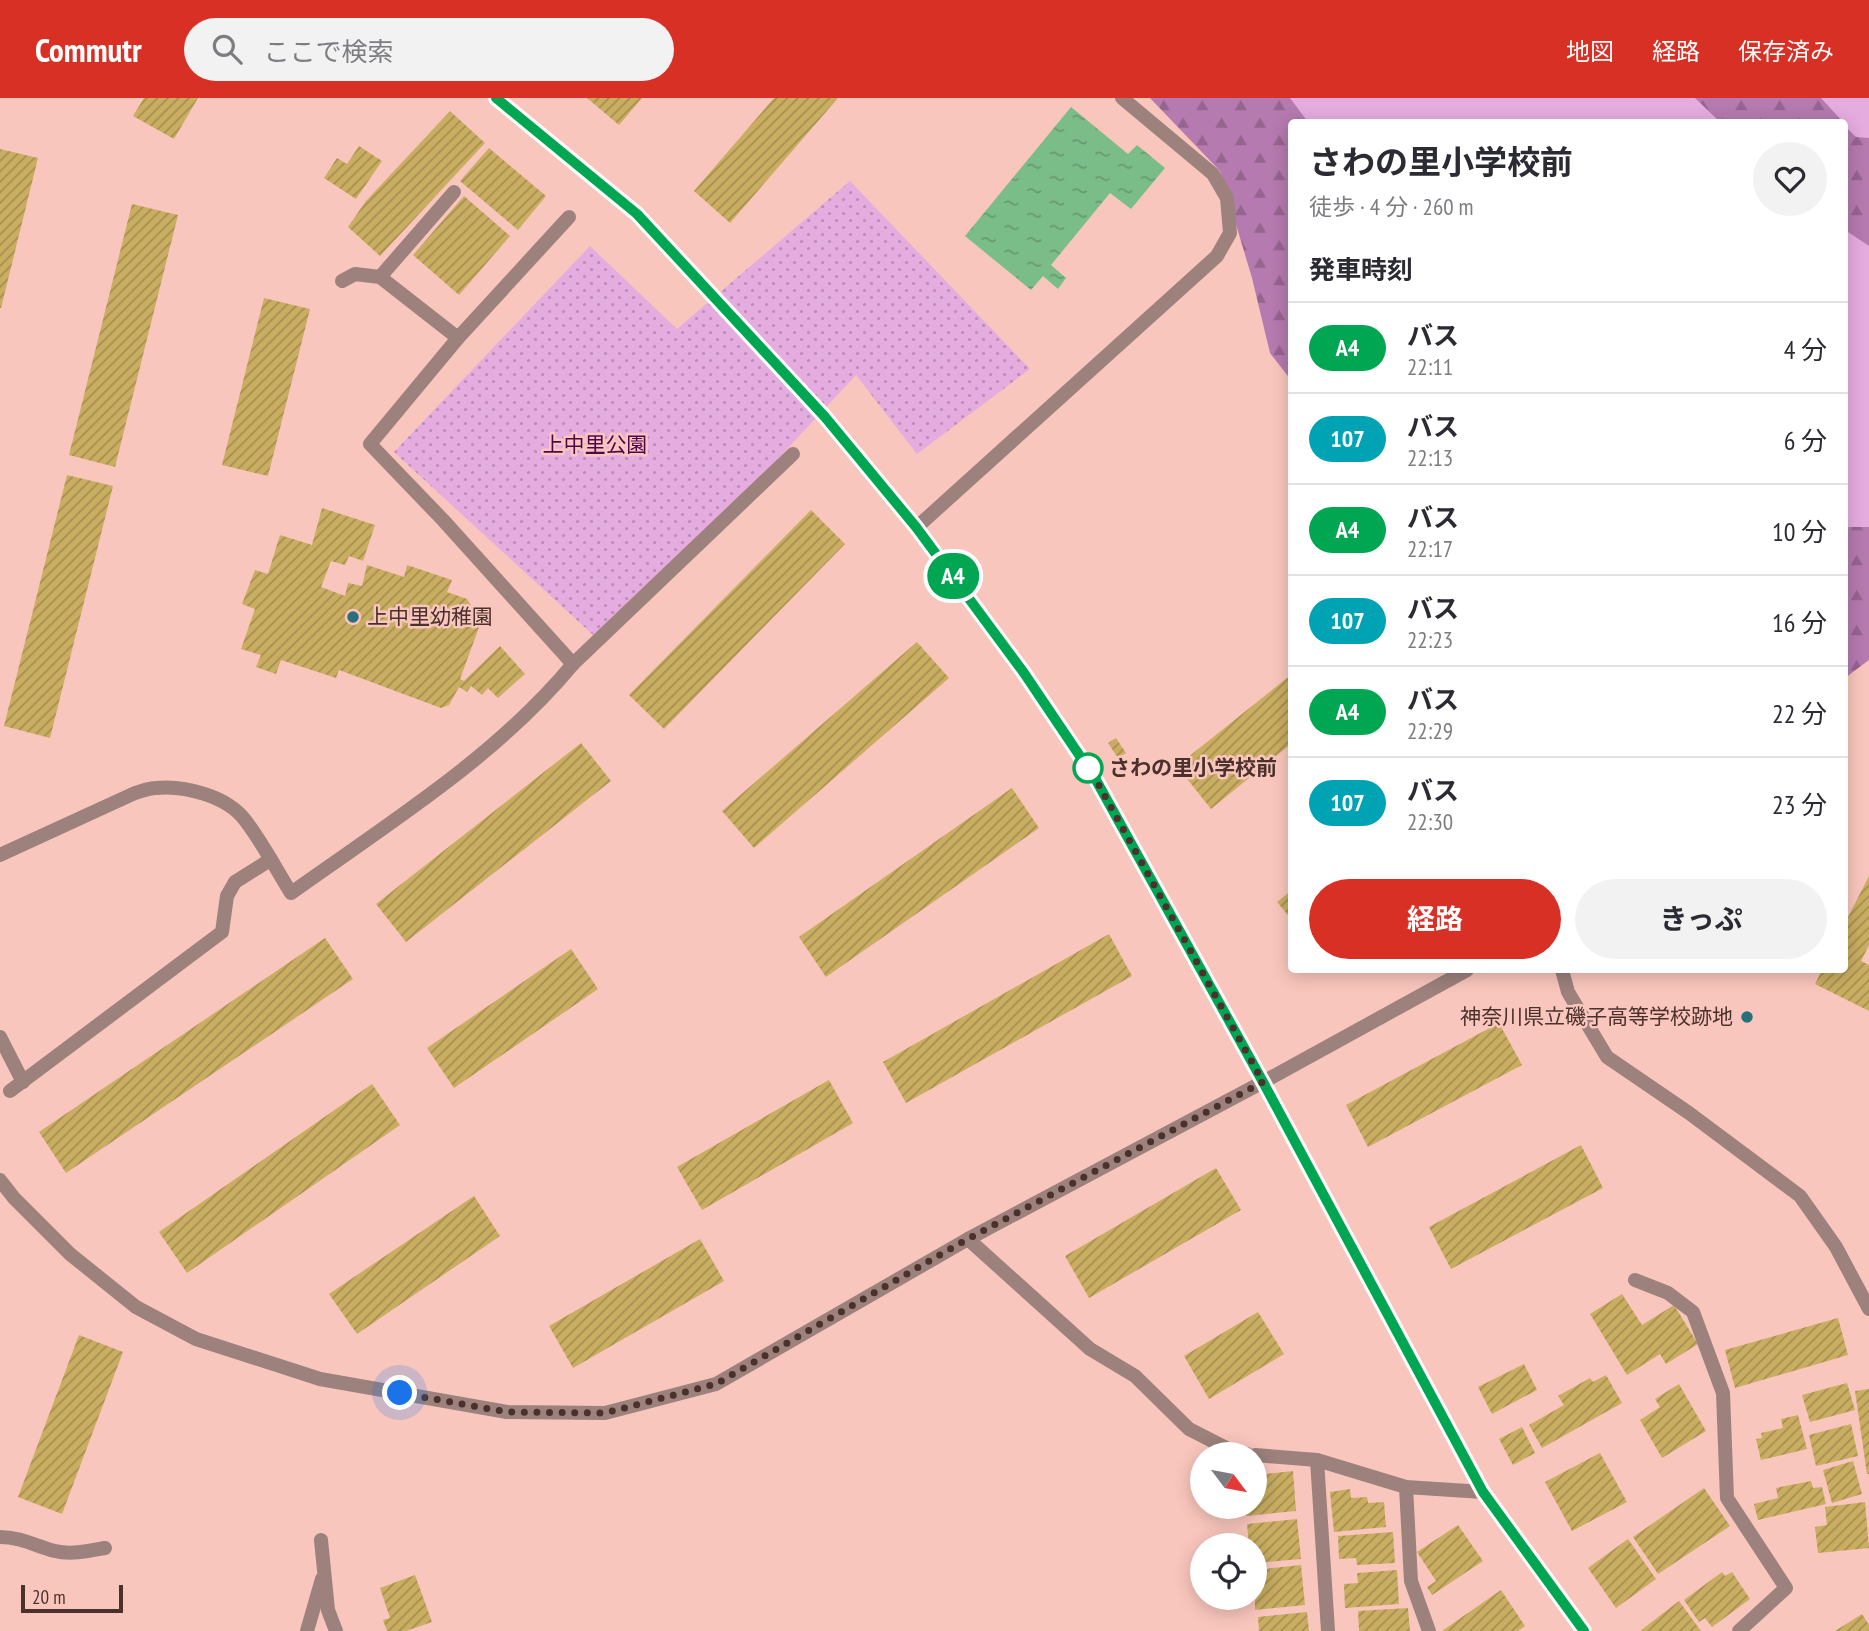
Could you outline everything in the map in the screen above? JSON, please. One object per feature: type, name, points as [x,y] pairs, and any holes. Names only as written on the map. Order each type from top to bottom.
[{"type":"street","points":[[496,98],[637,214],[825,417],[916,527],[1024,673],[1096,780],[1263,1082],[1483,1492],[1584,1631]]},
{"type":"street","points":[[916,527],[1217,256],[1230,233],[1227,198],[1213,174],[1122,98]]},
{"type":"street","points":[[380,277],[454,192]]},
{"type":"street","points":[[569,217],[458,338],[370,444],[443,520],[573,664]]},
{"type":"street","points":[[342,281],[355,274],[380,277],[458,338]]},
{"type":"street","points":[[0,855],[135,793],[155,788],[178,788],[228,805],[244,818],[291,893],[458,774],[551,692],[573,664],[793,454]]},
{"type":"street","points":[[10,1091],[222,932],[227,896],[235,882],[270,860]]},
{"type":"street","points":[[0,1180],[14,1198],[70,1254],[136,1307],[196,1339],[320,1379],[507,1412],[605,1413],[716,1384],[968,1239],[1462,973]]},
{"type":"street","points":[[1563,973],[1568,992],[1607,1058],[1689,1113],[1800,1196],[1836,1247],[1869,1309]]},
{"type":"street","points":[[0,1037],[23,1082]]},
{"type":"street","points":[[968,1239],[1090,1349],[1135,1376],[1189,1429],[1214,1442]]},
{"type":"street","points":[[1635,1280],[1668,1293],[1693,1312],[1723,1393],[1727,1498],[1786,1588],[1739,1631]]},
{"type":"street","points":[[1267,1456],[1317,1460],[1406,1487],[1483,1492]]},
{"type":"street","points":[[1317,1460],[1328,1631]]},
{"type":"street","points":[[1406,1487],[1411,1581],[1429,1631]]},
{"type":"street","points":[[0,1537],[15,1537],[57,1552],[82,1553],[105,1548]]},
{"type":"street","points":[[321,1540],[328,1610],[336,1631]]},
{"type":"street","points":[[307,1631],[325,1569]]},
{"type":"green space","points":[[1150,98],[1290,98],[1306,119],[1288,119],[1288,376],[1270,353],[1252,278],[1220,171]]},
{"type":"green space","points":[[1169,98],[1869,98],[1869,563],[1848,577],[1848,119],[1288,119],[1288,126],[1251,165]]},
{"type":"green space","points":[[1695,98],[1821,98],[1840,119],[1717,119]]},
{"type":"green space","points":[[1848,129],[1856,137],[1869,138],[1869,246],[1848,232]]},
{"type":"green space","name":"上中里公園","points":[[850,181],[1030,369],[917,454],[856,375],[604,645],[394,452],[590,246],[677,329]]},
{"type":"green space","points":[[1848,527],[1869,527],[1869,660],[1848,676]]},
{"type":"water","points":[[1071,107],[1128,154],[1137,145],[1165,168],[1131,209],[1110,193],[1051,265],[1066,278],[1058,289],[1043,276],[1031,290],[965,236]]},
{"type":"building","points":[[144,98],[198,98],[174,139],[133,116]]},
{"type":"building","points":[[587,98],[642,98],[619,125]]},
{"type":"building","points":[[774,98],[838,98],[730,223],[694,191]]},
{"type":"building","points":[[450,111],[485,143],[380,256],[348,227],[366,201]]},
{"type":"building","points":[[359,146],[382,161],[356,199],[324,178],[337,158],[347,164]]},
{"type":"building","points":[[489,148],[546,196],[518,230],[460,181]]},
{"type":"building","points":[[0,149],[38,158],[1,308],[0,308]]},
{"type":"building","points":[[464,196],[510,236],[459,295],[413,255]]},
{"type":"building","points":[[132,204],[178,215],[115,467],[69,455]]},
{"type":"building","points":[[264,298],[310,309],[268,476],[222,465]]},
{"type":"building","points":[[67,475],[113,486],[50,738],[4,726]]},
{"type":"building","points":[[322,508],[375,525],[363,561],[349,556],[345,565],[331,561],[321,587],[345,596],[348,583],[362,586],[367,565],[404,577],[407,565],[452,580],[447,592],[467,599],[481,622],[460,679],[464,681],[500,646],[525,674],[498,698],[488,688],[482,695],[471,686],[467,692],[459,687],[449,705],[441,708],[339,670],[336,678],[281,660],[276,674],[256,667],[261,655],[241,649],[255,609],[242,604],[255,570],[268,574],[280,535],[312,545]]},
{"type":"building","points":[[811,510],[845,544],[664,729],[629,695]]},
{"type":"building","points":[[917,642],[949,678],[754,848],[722,811]]},
{"type":"building","points":[[1288,677],[1288,746],[1211,809],[1177,766]]},
{"type":"building","points":[[1116,738],[1126,753],[1118,758],[1108,743]]},
{"type":"building","points":[[581,743],[611,781],[406,942],[376,904]]},
{"type":"building","points":[[1012,788],[1039,828],[826,977],[799,937]]},
{"type":"building","points":[[1869,876],[1869,945],[1861,961],[1869,965],[1869,1011],[1815,984],[1820,973],[1848,973],[1848,917]]},
{"type":"building","points":[[1288,893],[1288,915],[1277,902]]},
{"type":"building","points":[[1109,934],[1132,976],[906,1103],[883,1062]]},
{"type":"building","points":[[325,938],[353,979],[66,1173],[39,1132]]},
{"type":"building","points":[[571,949],[598,989],[454,1088],[427,1048]]},
{"type":"building","points":[[1499,1023],[1522,1065],[1368,1147],[1346,1105]]},
{"type":"building","points":[[829,1080],[853,1123],[702,1210],[677,1167]]},
{"type":"building","points":[[372,1084],[400,1125],[187,1273],[159,1232]]},
{"type":"building","points":[[1581,1145],[1603,1188],[1451,1269],[1429,1227]]},
{"type":"building","points":[[1216,1168],[1241,1210],[1089,1298],[1065,1256]]},
{"type":"building","points":[[474,1196],[500,1236],[357,1334],[329,1294]]},
{"type":"building","points":[[700,1239],[724,1281],[573,1368],[549,1326]]},
{"type":"building","points":[[1622,1294],[1642,1325],[1674,1305],[1698,1344],[1666,1364],[1660,1354],[1627,1375],[1590,1314]]},
{"type":"building","points":[[1258,1312],[1284,1354],[1209,1399],[1184,1356]]},
{"type":"building","points":[[1838,1318],[1848,1355],[1735,1388],[1725,1350]]},
{"type":"building","points":[[79,1335],[123,1352],[62,1514],[18,1497]]},
{"type":"building","points":[[1524,1364],[1537,1390],[1492,1414],[1478,1387]]},
{"type":"building","points":[[1606,1375],[1622,1403],[1542,1448],[1529,1425],[1564,1405],[1558,1396],[1590,1378],[1593,1382]]},
{"type":"building","points":[[1847,1383],[1855,1410],[1810,1422],[1802,1395]]},
{"type":"building","points":[[1679,1384],[1706,1431],[1662,1458],[1640,1420],[1660,1407],[1655,1399]]},
{"type":"building","points":[[1869,1389],[1869,1474],[1867,1474],[1855,1391]]},
{"type":"building","points":[[1798,1415],[1807,1449],[1761,1460],[1756,1439],[1762,1438],[1761,1433],[1783,1428],[1781,1419]]},
{"type":"building","points":[[1851,1424],[1858,1456],[1816,1466],[1809,1435]]},
{"type":"building","points":[[1522,1427],[1535,1453],[1513,1465],[1499,1439]]},
{"type":"building","points":[[1600,1453],[1627,1502],[1572,1531],[1545,1482]]},
{"type":"building","points":[[1853,1461],[1862,1494],[1832,1503],[1823,1470]]},
{"type":"building","points":[[1293,1471],[1296,1511],[1267,1514],[1267,1474]]},
{"type":"building","points":[[1811,1481],[1813,1488],[1822,1487],[1826,1504],[1758,1520],[1754,1504],[1778,1498],[1776,1488]]},
{"type":"building","points":[[1704,1488],[1730,1526],[1658,1574],[1633,1537]]},
{"type":"building","points":[[1350,1489],[1351,1498],[1367,1497],[1368,1503],[1384,1502],[1386,1527],[1334,1532],[1330,1492]]},
{"type":"building","points":[[1865,1502],[1869,1548],[1818,1553],[1815,1527],[1827,1525],[1825,1507]]},
{"type":"building","points":[[1297,1519],[1301,1559],[1267,1562],[1267,1533],[1248,1533],[1247,1524]]},
{"type":"building","points":[[1458,1525],[1483,1561],[1432,1595],[1427,1587],[1436,1581],[1417,1552]]},
{"type":"building","points":[[1393,1532],[1395,1563],[1357,1565],[1356,1558],[1339,1559],[1338,1536]]},
{"type":"building","points":[[1628,1539],[1656,1579],[1616,1608],[1588,1568]]},
{"type":"building","points":[[1301,1565],[1305,1605],[1267,1609],[1267,1569]]},
{"type":"building","points":[[1397,1570],[1399,1604],[1345,1608],[1344,1584],[1358,1583],[1357,1573]]},
{"type":"building","points":[[1722,1572],[1725,1576],[1732,1572],[1750,1599],[1712,1627],[1705,1618],[1699,1622],[1684,1600]]},
{"type":"building","points":[[415,1575],[432,1622],[406,1631],[387,1631],[383,1620],[390,1618],[380,1588]]},
{"type":"building","points":[[1501,1590],[1525,1626],[1518,1631],[1442,1631]]},
{"type":"building","points":[[1679,1601],[1701,1631],[1640,1631]]},
{"type":"building","points":[[1408,1608],[1410,1631],[1359,1631],[1358,1611]]},
{"type":"building","points":[[1307,1612],[1309,1631],[1259,1631],[1258,1617]]},
{"type":"building","points":[[1862,1614],[1869,1625],[1869,1631],[1835,1631]]},
{"type":"bus line","name":"A4","points":[[496,98],[637,214],[825,417],[916,527],[1024,673],[1096,780],[1263,1082],[1483,1492],[1584,1631]]},
{"type":"place","name":"上中里幼稚園","points":[[353,617]]},
{"type":"place","name":"さわの里小学校前","points":[[1088,768]]},
{"type":"place","name":"神奈川県立磯子高等学校跡地","points":[[1747,1017]]},
{"type":"route","points":[[400,1393],[507,1412],[605,1413],[716,1384],[964,1241],[1263,1082],[1082,758],[1088,768]]}]
